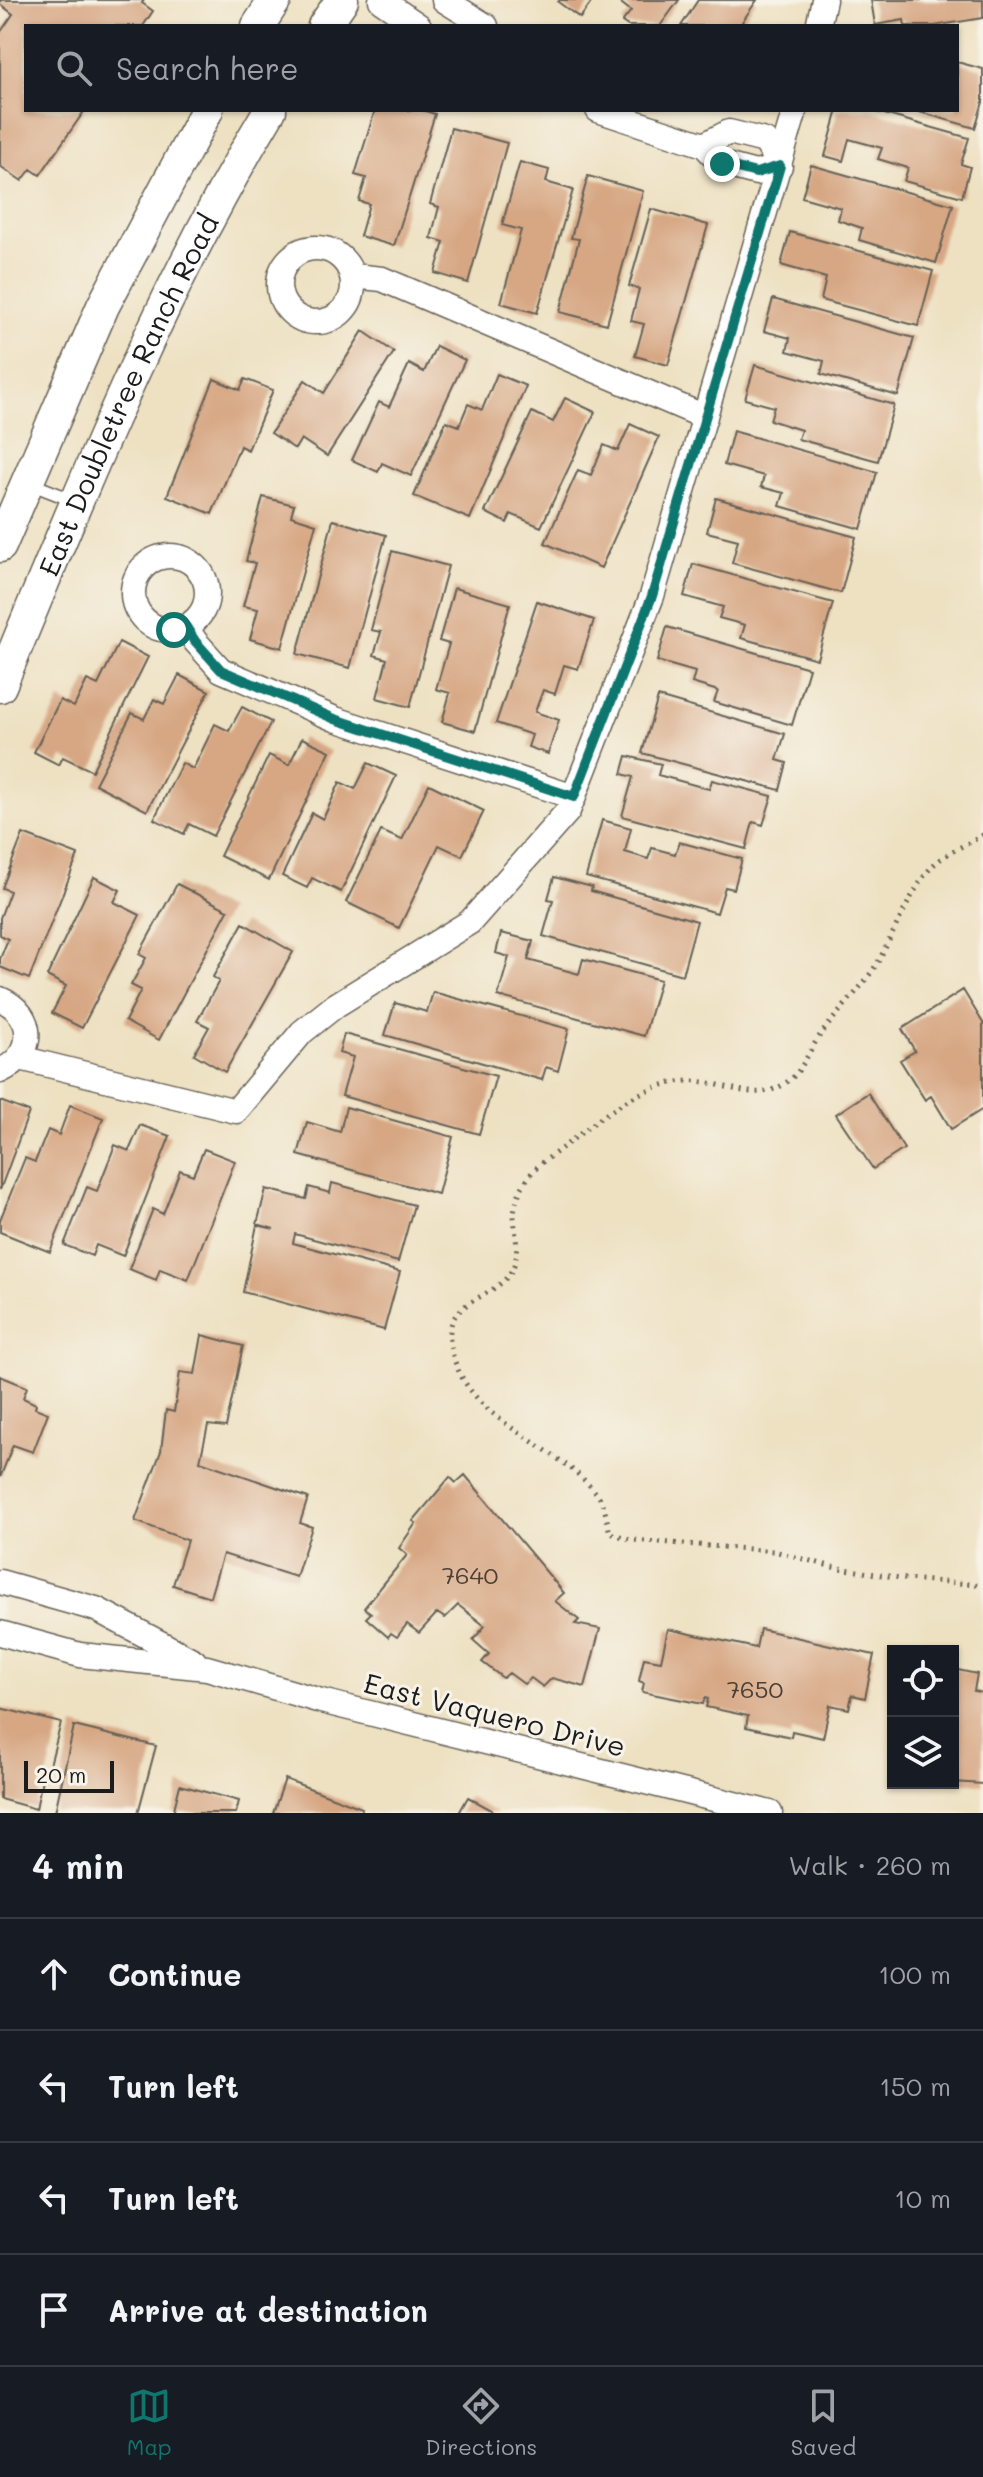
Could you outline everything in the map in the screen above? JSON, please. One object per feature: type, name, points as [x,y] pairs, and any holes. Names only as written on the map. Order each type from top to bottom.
[{"type":"main road","points":[[259,24],[275,0]]},
{"type":"main road","points":[[325,24],[342,0]]},
{"type":"main road","name":"East Doubletree Ranch Road","points":[[0,546],[103,306],[206,112]]},
{"type":"main road","name":"East Doubletree Ranch Road","points":[[0,686],[120,399],[197,239],[269,112]]},
{"type":"street","points":[[381,0],[416,24]]},
{"type":"street","points":[[444,0],[483,24]]},
{"type":"street","points":[[818,24],[824,0]]},
{"type":"street","points":[[604,112],[704,145],[722,164],[756,173],[780,166]]},
{"type":"street","points":[[0,999],[12,1004],[26,1023],[28,1035],[10,1064],[236,1111],[302,1032],[336,1005],[470,922],[568,811],[574,797],[652,596],[794,112]]},
{"type":"street","points":[[704,145],[729,132],[765,141],[780,166]]},
{"type":"street","points":[[353,276],[382,279],[705,417]]},
{"type":"street","points":[[186,627],[221,670],[335,719],[574,797]]},
{"type":"street","name":"East Vaquero Drive","points":[[0,1582],[96,1609],[207,1668]]},
{"type":"street","name":"East Vaquero Drive","points":[[0,1633],[80,1655],[207,1668],[321,1701],[770,1813]]},
{"type":"lane","points":[[26,482],[76,501]]},
{"type":"path","points":[[983,835],[935,863],[876,965],[819,1036],[793,1077],[771,1092],[746,1093],[709,1082],[686,1081],[659,1087],[623,1103],[532,1171],[519,1191],[514,1212],[518,1241],[511,1272],[495,1287],[462,1307],[451,1322],[450,1345],[460,1374],[475,1397],[504,1422],[569,1468],[599,1495],[610,1533],[633,1540],[774,1551],[833,1567],[906,1579],[983,1585]]},
{"type":"building","points":[[0,0],[144,0],[142,3],[153,11],[144,24],[24,24],[24,112],[84,112],[40,175],[31,169],[22,181],[0,166],[0,33],[13,14],[0,4]]},
{"type":"building","points":[[593,0],[580,18],[558,2]]},
{"type":"building","points":[[617,0],[679,0],[661,24],[625,24],[622,22],[631,11]]},
{"type":"building","points":[[698,0],[757,0],[742,22],[744,24],[682,24]]},
{"type":"building","points":[[871,0],[983,0],[983,18],[946,24],[905,24],[904,20],[875,24]]},
{"type":"building","points":[[959,63],[983,69],[983,102],[975,128],[919,112],[959,112]]},
{"type":"building","points":[[374,112],[435,114],[394,246],[360,236],[369,204],[359,201],[366,178],[355,175]]},
{"type":"building","points":[[837,112],[877,112],[969,138],[961,164],[970,167],[962,197],[904,181],[908,168],[878,159],[882,148],[849,139],[843,161],[825,156]]},
{"type":"building","points":[[451,128],[507,143],[468,283],[435,273],[444,242],[431,238],[439,207],[430,204]]},
{"type":"building","points":[[520,162],[549,170],[546,182],[573,190],[537,313],[501,303],[521,230],[502,225]]},
{"type":"building","points":[[811,165],[953,205],[936,263],[859,240],[862,228],[838,220],[841,208],[802,197]]},
{"type":"building","points":[[588,176],[643,191],[607,324],[560,312],[579,239],[571,238]]},
{"type":"building","points":[[651,209],[708,225],[668,365],[635,356],[644,324],[631,321],[639,289],[629,286]]},
{"type":"building","points":[[790,232],[933,271],[918,326],[821,300],[826,278],[781,265]]},
{"type":"building","points":[[773,299],[914,338],[898,396],[821,374],[824,361],[787,351],[790,338],[764,331]]},
{"type":"building","points":[[363,331],[394,352],[327,456],[301,439],[295,449],[271,433],[305,380],[324,393]]},
{"type":"building","points":[[436,346],[465,360],[411,476],[382,463],[378,472],[352,460],[379,402],[389,407],[409,364],[424,372]]},
{"type":"building","points":[[755,365],[894,405],[878,461],[798,439],[801,430],[770,420],[774,407],[745,399]]},
{"type":"building","points":[[497,374],[526,386],[470,519],[414,496],[446,421],[459,426],[468,404],[482,410]]},
{"type":"building","points":[[214,379],[240,390],[245,379],[273,390],[248,450],[240,446],[212,514],[167,496]]},
{"type":"building","points":[[565,398],[595,412],[541,527],[511,514],[507,523],[485,512],[532,412],[553,422]]},
{"type":"building","points":[[630,424],[659,437],[601,568],[545,543],[578,470],[591,475],[604,445],[618,451]]},
{"type":"building","points":[[733,431],[877,472],[861,529],[780,506],[784,493],[761,487],[764,476],[724,465]]},
{"type":"building","points":[[263,497],[294,505],[291,516],[316,524],[282,648],[250,639],[258,609],[243,606],[255,563],[246,561]]},
{"type":"building","points":[[716,498],[856,537],[841,593],[732,563],[738,540],[707,532]]},
{"type":"building","points":[[333,520],[386,535],[350,668],[297,654]]},
{"type":"building","points":[[392,551],[448,566],[410,707],[377,698],[387,659],[374,655],[381,632],[371,630]]},
{"type":"building","points":[[693,564],[833,603],[817,659],[741,638],[745,625],[719,618],[723,607],[684,596]]},
{"type":"building","points":[[454,588],[510,604],[475,731],[442,722],[450,693],[436,689],[449,644],[439,641]]},
{"type":"building","points":[[537,601],[594,620],[578,669],[564,665],[555,694],[543,690],[535,712],[559,720],[548,754],[528,747],[532,735],[496,723]]},
{"type":"building","points":[[667,627],[809,668],[792,725],[714,702],[718,691],[692,683],[695,672],[657,661]]},
{"type":"building","points":[[119,642],[148,657],[92,771],[63,757],[59,765],[34,752],[60,700],[74,707],[87,680],[98,685]]},
{"type":"building","points":[[179,675],[209,691],[147,811],[95,784],[132,713],[144,719],[154,699],[164,704]]},
{"type":"building","points":[[658,697],[785,734],[777,760],[787,763],[780,790],[642,753]]},
{"type":"building","points":[[242,707],[271,722],[213,836],[189,824],[184,834],[154,819],[182,763],[193,769],[215,724],[229,731]]},
{"type":"building","points":[[302,738],[330,751],[269,880],[220,856],[269,755],[289,765]]},
{"type":"building","points":[[627,756],[661,764],[658,775],[709,789],[712,780],[772,796],[763,825],[753,822],[746,849],[622,816],[633,777],[622,774]]},
{"type":"building","points":[[368,763],[396,776],[341,892],[312,878],[307,888],[282,876],[312,813],[323,819],[340,782],[355,789]]},
{"type":"building","points":[[429,784],[484,811],[462,856],[439,845],[399,928],[346,902],[381,831],[402,840]]},
{"type":"building","points":[[602,820],[631,828],[625,852],[648,859],[652,848],[675,854],[679,842],[742,859],[734,889],[725,887],[717,913],[586,877]]},
{"type":"building","points":[[23,834],[78,855],[29,979],[0,967],[8,939],[0,935],[0,918],[10,891],[2,888]]},
{"type":"building","points":[[94,877],[120,890],[114,902],[140,915],[82,1028],[52,1013],[66,986],[47,976]]},
{"type":"building","points":[[554,877],[592,887],[591,891],[697,921],[682,975],[543,936],[553,900],[548,899]]},
{"type":"building","points":[[177,884],[228,910],[159,1040],[125,1021],[141,990],[131,985],[146,958],[139,954]]},
{"type":"building","points":[[243,923],[293,952],[225,1072],[194,1054],[209,1027],[197,1021],[219,981],[213,977]]},
{"type":"building","points":[[501,933],[533,941],[528,960],[579,974],[583,959],[660,980],[644,1036],[498,996],[509,957],[496,953]]},
{"type":"building","points":[[963,990],[983,1023],[983,1109],[951,1129],[931,1096],[925,1100],[900,1060],[915,1051],[902,1029]]},
{"type":"building","points":[[433,992],[569,1029],[558,1071],[546,1067],[542,1080],[385,1035],[395,1003],[427,1012]]},
{"type":"building","points":[[344,1034],[496,1076],[479,1134],[342,1096],[353,1057],[339,1053]]},
{"type":"building","points":[[868,1093],[904,1149],[873,1169],[836,1114]]},
{"type":"building","points":[[0,1101],[29,1112],[0,1190]]},
{"type":"building","points":[[70,1105],[103,1118],[50,1252],[0,1232],[0,1220],[25,1158],[35,1162],[48,1130],[59,1135]]},
{"type":"building","points":[[346,1107],[453,1137],[438,1194],[298,1155],[307,1122],[340,1132]]},
{"type":"building","points":[[140,1125],[170,1136],[123,1256],[96,1245],[92,1256],[64,1245],[87,1187],[97,1191],[115,1145],[129,1151]]},
{"type":"building","points":[[204,1149],[235,1161],[188,1280],[160,1269],[156,1280],[129,1269],[153,1209],[163,1214],[180,1170],[193,1175]]},
{"type":"building","points":[[332,1183],[414,1205],[398,1262],[295,1234],[293,1243],[400,1272],[384,1330],[243,1292],[257,1225],[274,1229],[257,1224],[266,1189],[306,1199],[309,1187],[330,1193]]},
{"type":"building","points":[[202,1335],[243,1346],[226,1427],[208,1425],[200,1461],[308,1498],[300,1523],[312,1527],[296,1577],[223,1554],[210,1597],[173,1585],[187,1540],[135,1521],[161,1451],[166,1410],[174,1412],[180,1372],[195,1374]]},
{"type":"building","points":[[0,1376],[27,1387],[23,1398],[36,1404],[35,1408],[48,1413],[33,1452],[13,1445],[0,1478]]},
{"type":"building","points":[[465,1475],[564,1593],[555,1601],[579,1620],[575,1624],[600,1629],[585,1687],[552,1678],[543,1687],[531,1678],[524,1684],[509,1673],[503,1678],[482,1662],[489,1654],[473,1640],[485,1626],[458,1605],[445,1618],[437,1613],[419,1633],[407,1624],[397,1637],[391,1633],[388,1637],[366,1618],[371,1613],[364,1608],[407,1555],[399,1548],[416,1523],[413,1521],[450,1477],[456,1483]]},
{"type":"building","points":[[668,1629],[756,1648],[760,1629],[874,1655],[865,1698],[852,1695],[849,1709],[830,1705],[823,1738],[792,1731],[791,1737],[746,1727],[748,1716],[706,1707],[708,1699],[705,1698],[703,1704],[642,1692],[644,1683],[639,1681],[644,1658],[661,1661]]},
{"type":"building","points":[[959,1670],[977,1674],[974,1691],[983,1693],[983,1784],[959,1782]]},
{"type":"building","points":[[0,1708],[61,1723],[46,1780],[42,1779],[36,1809],[0,1799]]},
{"type":"building","points":[[74,1726],[156,1746],[138,1813],[55,1812]]},
{"type":"building","points":[[285,1779],[362,1808],[360,1813],[273,1813]]},
{"type":"building","points":[[180,1785],[239,1801],[236,1813],[173,1813]]},
{"type":"building","points":[[468,1797],[497,1813],[459,1813]]},
{"type":"route","points":[[174,630],[186,627],[221,670],[335,719],[574,797],[652,596],[780,166],[756,173],[722,164]]}]
